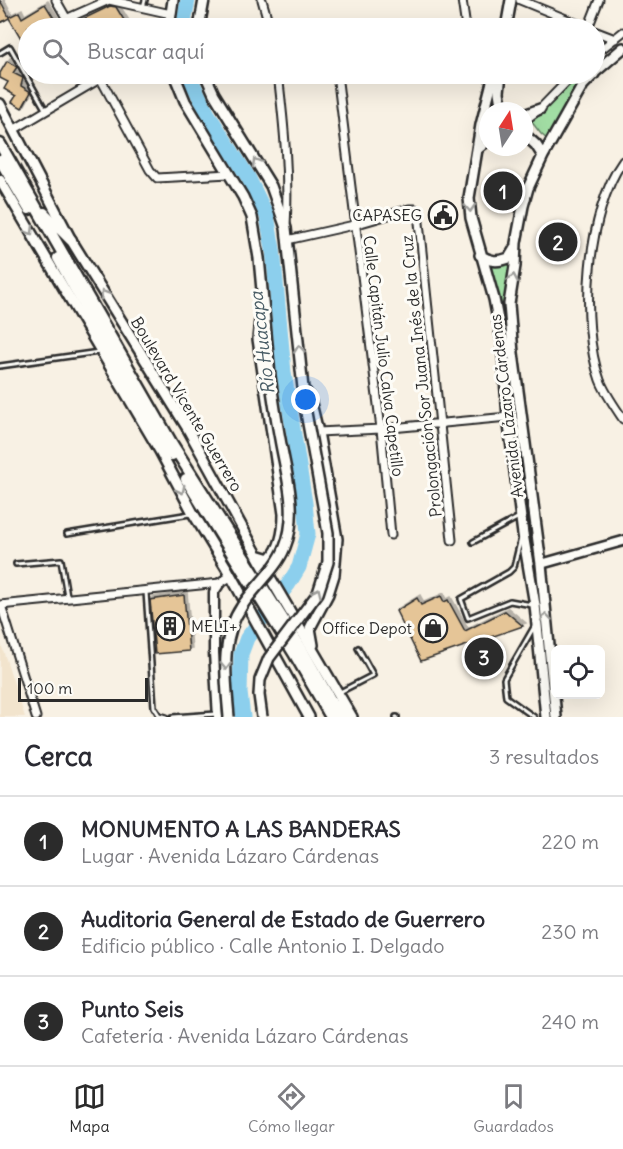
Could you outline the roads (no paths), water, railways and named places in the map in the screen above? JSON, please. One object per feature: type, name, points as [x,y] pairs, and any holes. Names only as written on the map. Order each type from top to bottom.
[{"type":"highway","name":"Boulevard Vicente Guerrero","points":[[0,144],[250,575]]},
{"type":"highway","name":"Boulevard Vicente Guerrero","points":[[0,160],[159,436],[301,648],[340,717]]},
{"type":"highway","points":[[34,203],[71,240]]},
{"type":"highway","points":[[142,420],[159,436]]},
{"type":"highway","name":"Boulevard Vicente Guerrero","points":[[301,648],[330,717]]},
{"type":"highway","points":[[340,696],[344,717]]},
{"type":"main road","points":[[170,18],[173,0]]},
{"type":"main road","points":[[201,18],[204,0]]},
{"type":"main road","points":[[508,18],[511,0]]},
{"type":"main road","name":"Avenida Lázaro Cárdenas","points":[[605,64],[623,48]]},
{"type":"main road","points":[[178,84],[185,101],[230,174],[252,217],[256,234],[270,376],[290,488],[290,529],[285,548],[273,568],[242,606],[226,643],[229,717]]},
{"type":"main road","points":[[210,84],[271,186],[286,228],[305,407],[328,533],[328,562],[318,593],[269,658],[260,680],[259,695],[262,717]]},
{"type":"main road","name":"Avenida Lázaro Cárdenas","points":[[491,84],[481,125],[469,198],[471,218],[480,255],[499,321],[508,417],[535,605],[546,717]]},
{"type":"main road","points":[[501,84],[501,102]]},
{"type":"main road","name":"Avenida Lázaro Cárdenas","points":[[556,717],[541,564],[513,353],[509,304],[523,206],[543,156],[584,84]]},
{"type":"main road","name":"Boulevard Vicente Guerrero","points":[[0,104],[71,240],[188,429],[259,559],[301,648],[315,653],[352,717]]},
{"type":"main road","points":[[533,112],[540,109]]},
{"type":"main road","points":[[533,142],[543,156]]},
{"type":"main road","points":[[2,187],[142,420],[309,717]]},
{"type":"main road","points":[[480,255],[494,261],[509,258],[516,243]]},
{"type":"main road","points":[[259,559],[270,559],[275,554],[280,542],[284,514],[258,339],[262,309]]},
{"type":"main road","points":[[303,384],[311,403],[318,432],[334,516],[337,556],[327,594],[310,628],[315,653]]},
{"type":"street","points":[[56,0],[65,18]]},
{"type":"street","points":[[68,18],[109,0],[144,3],[171,14]]},
{"type":"street","points":[[262,0],[267,18]]},
{"type":"street","points":[[462,0],[465,18]]},
{"type":"street","points":[[520,0],[564,18]]},
{"type":"street","points":[[592,18],[599,0]]},
{"type":"street","points":[[605,47],[623,32]]},
{"type":"street","points":[[605,35],[615,39]]},
{"type":"street","points":[[15,129],[87,84]]},
{"type":"street","points":[[103,84],[150,170],[158,178],[230,174]]},
{"type":"street","points":[[279,84],[288,194],[286,228]]},
{"type":"street","name":"Calle Capitán Julio Calva Capetillo","points":[[338,84],[381,429],[391,535]]},
{"type":"street","points":[[533,114],[564,84]]},
{"type":"street","points":[[623,161],[612,176],[597,217],[590,270],[589,322],[594,359],[600,381],[623,419]]},
{"type":"street","name":"Prolongación Sor Juana Inés de la Cruz","points":[[354,225],[409,209],[415,209],[418,213],[452,540]]},
{"type":"street","points":[[287,240],[354,225]]},
{"type":"street","points":[[318,432],[381,429],[508,417]]},
{"type":"street","points":[[541,564],[623,541]]},
{"type":"street","points":[[218,715],[214,653],[214,592],[220,583],[231,576]]},
{"type":"street","points":[[36,717],[0,605],[220,583]]},
{"type":"lane","points":[[0,53],[10,47],[18,61]]},
{"type":"lane","points":[[31,84],[46,110]]},
{"type":"lane","points":[[0,366],[102,352]]},
{"type":"lane","points":[[67,534],[193,513]]},
{"type":"lane","points":[[473,542],[522,516]]},
{"type":"lane","points":[[523,534],[514,567],[461,599],[468,618],[510,600],[535,605]]},
{"type":"lane","points":[[16,564],[61,560],[67,597]]},
{"type":"lane","points":[[146,590],[154,707],[159,716],[166,717]]},
{"type":"lane","points":[[534,717],[506,697],[504,679],[536,623]]},
{"type":"lane","points":[[340,696],[374,675],[358,648]]},
{"type":"lane","points":[[173,717],[218,715]]},
{"type":"waterway","name":"Río Huacapa","points":[[185,18],[188,0]]},
{"type":"waterway","name":"Río Huacapa","points":[[193,84],[208,114],[248,177],[267,216],[273,249],[284,373],[308,534],[299,567],[247,638],[241,654],[240,693],[243,717]]},
{"type":"place","name":"MONUMENTO A LAS BANDERAS","points":[[503,191]]},
{"type":"place","name":"CAPASEG","points":[[443,215]]},
{"type":"place","name":"Auditoria General de Estado de Guerrero","points":[[558,242]]},
{"type":"place","name":"MELI+","points":[[170,626]]},
{"type":"place","name":"Office Depot","points":[[433,628]]},
{"type":"place","name":"Punto Seis","points":[[484,657]]}]
